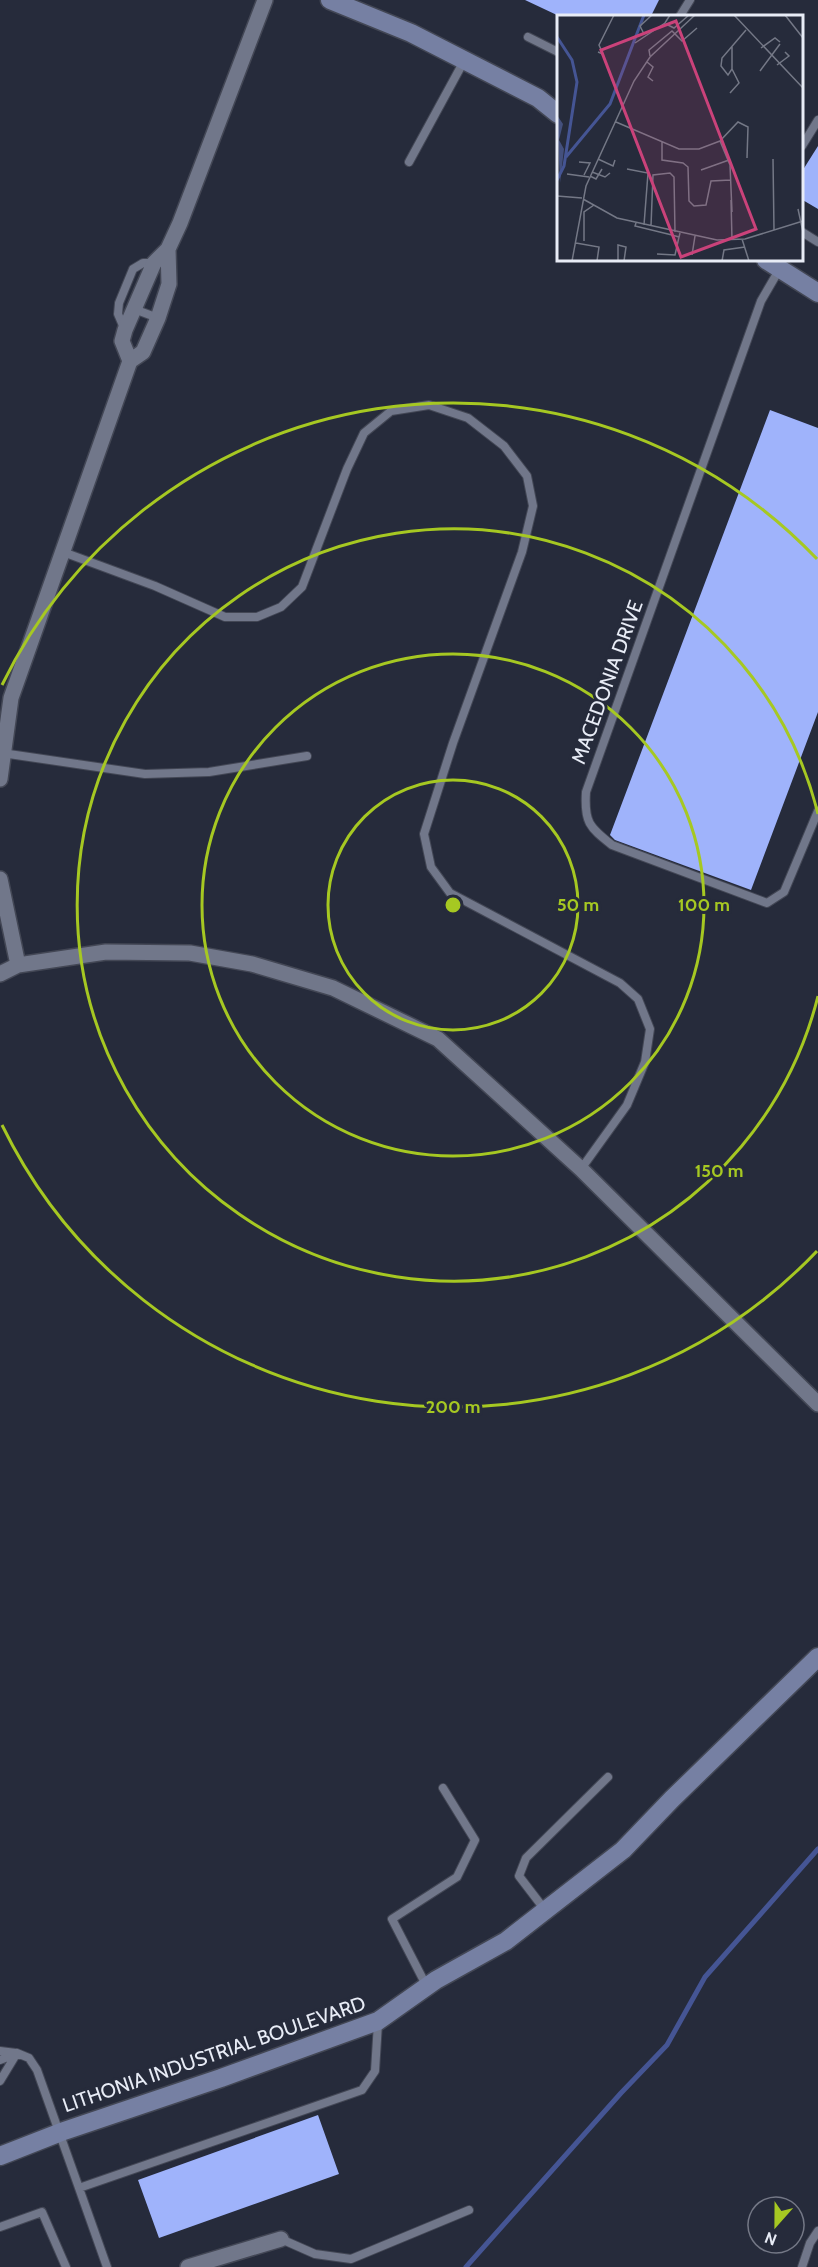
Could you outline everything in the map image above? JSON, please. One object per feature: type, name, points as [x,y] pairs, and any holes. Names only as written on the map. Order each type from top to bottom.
[{"type":"main road","points":[[330,0],[411,33],[538,98],[557,113]]},
{"type":"main road","points":[[773,264],[818,293]]},
{"type":"main road","name":"LITHONIA INDUSTRIAL BOULEVARD","points":[[0,2156],[61,2132],[238,2073],[378,2021],[427,1987],[506,1941],[623,1850],[818,1657]]},
{"type":"street","points":[[0,779],[11,698],[130,361],[143,352],[158,318],[169,284],[168,249],[265,0]]},
{"type":"street","points":[[130,361],[122,341],[125,330],[154,263],[168,249]]},
{"type":"street","points":[[0,879],[18,965]]},
{"type":"street","points":[[0,974],[18,965],[106,952],[190,953],[252,964],[333,988],[438,1039],[581,1169],[818,1404]]},
{"type":"street","points":[[188,2267],[281,2239]]},
{"type":"lane","points":[[681,15],[690,0]]},
{"type":"lane","points":[[528,37],[557,52]]},
{"type":"lane","points":[[409,162],[465,61]]},
{"type":"lane","points":[[803,143],[818,120]]},
{"type":"lane","points":[[803,233],[818,243]]},
{"type":"lane","points":[[125,330],[118,314],[119,303],[133,269],[143,263],[154,263]]},
{"type":"lane","name":"MACEDONIA DRIVE","points":[[773,264],[586,792],[585,813],[594,832],[612,845],[767,903],[784,892],[818,811]]},
{"type":"lane","points":[[134,309],[158,318]]},
{"type":"lane","points":[[63,552],[155,586],[225,617],[257,617],[281,607],[302,587],[347,469],[364,433],[391,411],[429,405],[468,418],[504,446],[527,476],[532,506],[522,552],[453,742],[424,834],[431,867],[450,893],[620,983],[638,999],[650,1029],[645,1062],[627,1105],[581,1169]]},
{"type":"lane","points":[[2,753],[145,774],[209,772],[307,756]]},
{"type":"lane","points":[[545,1910],[519,1876],[525,1858],[608,1777]]},
{"type":"lane","points":[[427,1987],[392,1919],[457,1877],[475,1840],[443,1788]]},
{"type":"lane","points":[[79,2188],[362,2090],[375,2071],[378,2021]]},
{"type":"lane","points":[[0,2052],[29,2058],[36,2070],[61,2132],[107,2267]]},
{"type":"lane","points":[[0,2060],[17,2054]]},
{"type":"lane","points":[[0,2072],[17,2054]]},
{"type":"lane","points":[[0,2081],[17,2054]]},
{"type":"lane","points":[[281,2239],[315,2254],[351,2263],[469,2210]]},
{"type":"lane","points":[[0,2227],[42,2212],[66,2267]]},
{"type":"lane","points":[[802,2267],[810,2243],[818,2231]]},
{"type":"building","points":[[525,0],[659,0],[652,15],[557,15]]},
{"type":"building","points":[[818,146],[818,209],[803,200],[803,170]]},
{"type":"building","points":[[770,410],[818,428],[818,712],[751,890],[615,840],[610,835]]},
{"type":"building","points":[[318,2115],[339,2174],[159,2238],[138,2180]]},
{"type":"waterway","points":[[466,2267],[621,2093],[667,2045],[705,1977],[818,1849]]}]
